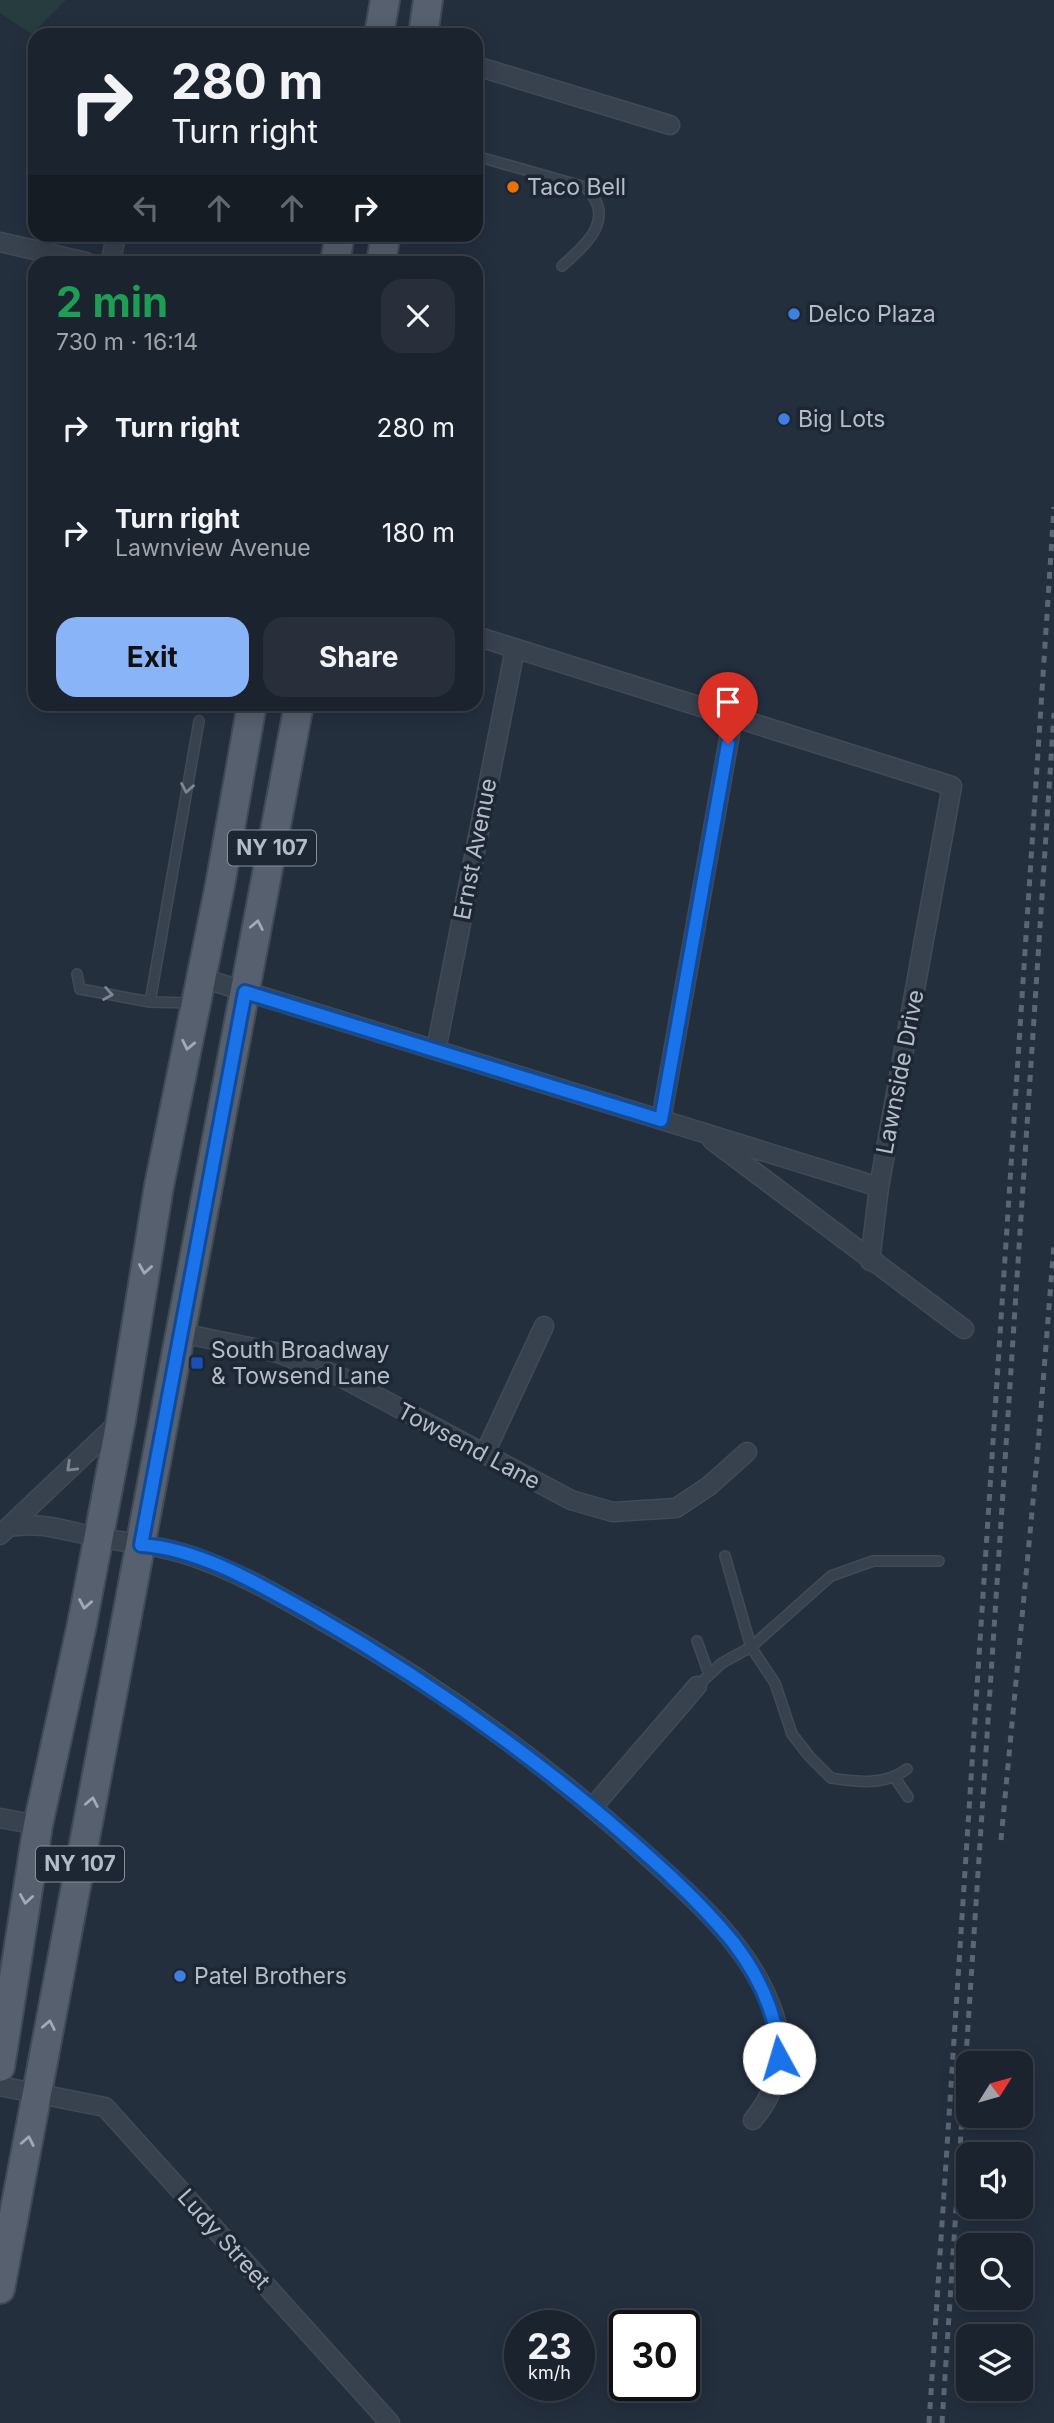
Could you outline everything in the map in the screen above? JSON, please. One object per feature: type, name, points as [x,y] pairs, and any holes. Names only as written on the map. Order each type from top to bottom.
[{"type":"main road","points":[[380,28],[385,0]]},
{"type":"main road","points":[[424,28],[428,0]]},
{"type":"main road","name":"NY 107","points":[[0,2067],[38,1825],[82,1625],[121,1420],[159,1186],[199,991],[251,711]]},
{"type":"main road","name":"NY 107","points":[[0,2289],[298,711]]},
{"type":"street","points":[[483,68],[670,125]]},
{"type":"street","points":[[0,242],[60,256]]},
{"type":"street","points":[[483,638],[733,717],[661,1120]]},
{"type":"street","name":"Ernst Avenue","points":[[436,1050],[514,649]]},
{"type":"street","name":"Lawnside Drive","points":[[733,717],[953,786],[866,1257]]},
{"type":"street","points":[[199,991],[245,992],[878,1187]]},
{"type":"street","points":[[702,1132],[964,1329]]},
{"type":"street","points":[[485,1453],[544,1326]]},
{"type":"street","name":"Towsend Lane","points":[[181,1333],[278,1353],[320,1369],[571,1500],[613,1512],[676,1508],[709,1486],[747,1452]]},
{"type":"street","points":[[4,1531],[121,1420]]},
{"type":"street","points":[[4,1531],[31,1523],[141,1545],[169,1547],[212,1564],[287,1600],[375,1650],[503,1738],[592,1808],[706,1911],[734,1944],[756,1977],[773,2012],[779,2073],[769,2101],[753,2120]]},
{"type":"street","points":[[592,1808],[703,1680]]},
{"type":"street","points":[[0,1818],[38,1825]]},
{"type":"street","name":"Ludy Street","points":[[0,2085],[105,2107],[390,2423]]},
{"type":"lane","points":[[483,158],[585,187],[596,198],[599,220],[594,233],[562,266]]},
{"type":"lane","points":[[150,1002],[199,721]]},
{"type":"lane","points":[[77,974],[80,989],[150,1002],[199,991]]},
{"type":"lane","points":[[725,1556],[751,1647],[775,1683],[792,1734],[809,1756],[831,1779],[859,1782],[895,1778],[906,1769]]},
{"type":"lane","points":[[697,1641],[703,1680],[751,1647],[831,1576],[873,1561],[939,1561]]},
{"type":"lane","points":[[895,1778],[908,1797]]},
{"type":"green space","points":[[0,0],[66,0],[38,28],[28,28],[28,31],[0,13]]},
{"type":"railway","points":[[929,2423],[1054,507]]},
{"type":"railway","points":[[942,2423],[1054,713]]},
{"type":"railway","points":[[1001,1840],[1037,1459],[1054,1244]]},
{"type":"place","name":"Taco Bell","points":[[513,187]]},
{"type":"place","name":"Delco Plaza","points":[[794,314]]},
{"type":"place","name":"Big Lots","points":[[784,419]]},
{"type":"place","name":"South Broadway & Towsend Lane","points":[[197,1363]]},
{"type":"place","name":"Patel Brothers","points":[[180,1976]]},
{"type":"route","points":[[728,744],[661,1120],[245,992],[141,1545],[169,1547],[212,1564],[287,1600],[375,1650],[559,1780],[676,1881],[734,1944],[756,1977],[773,2012],[779,2058]]}]
